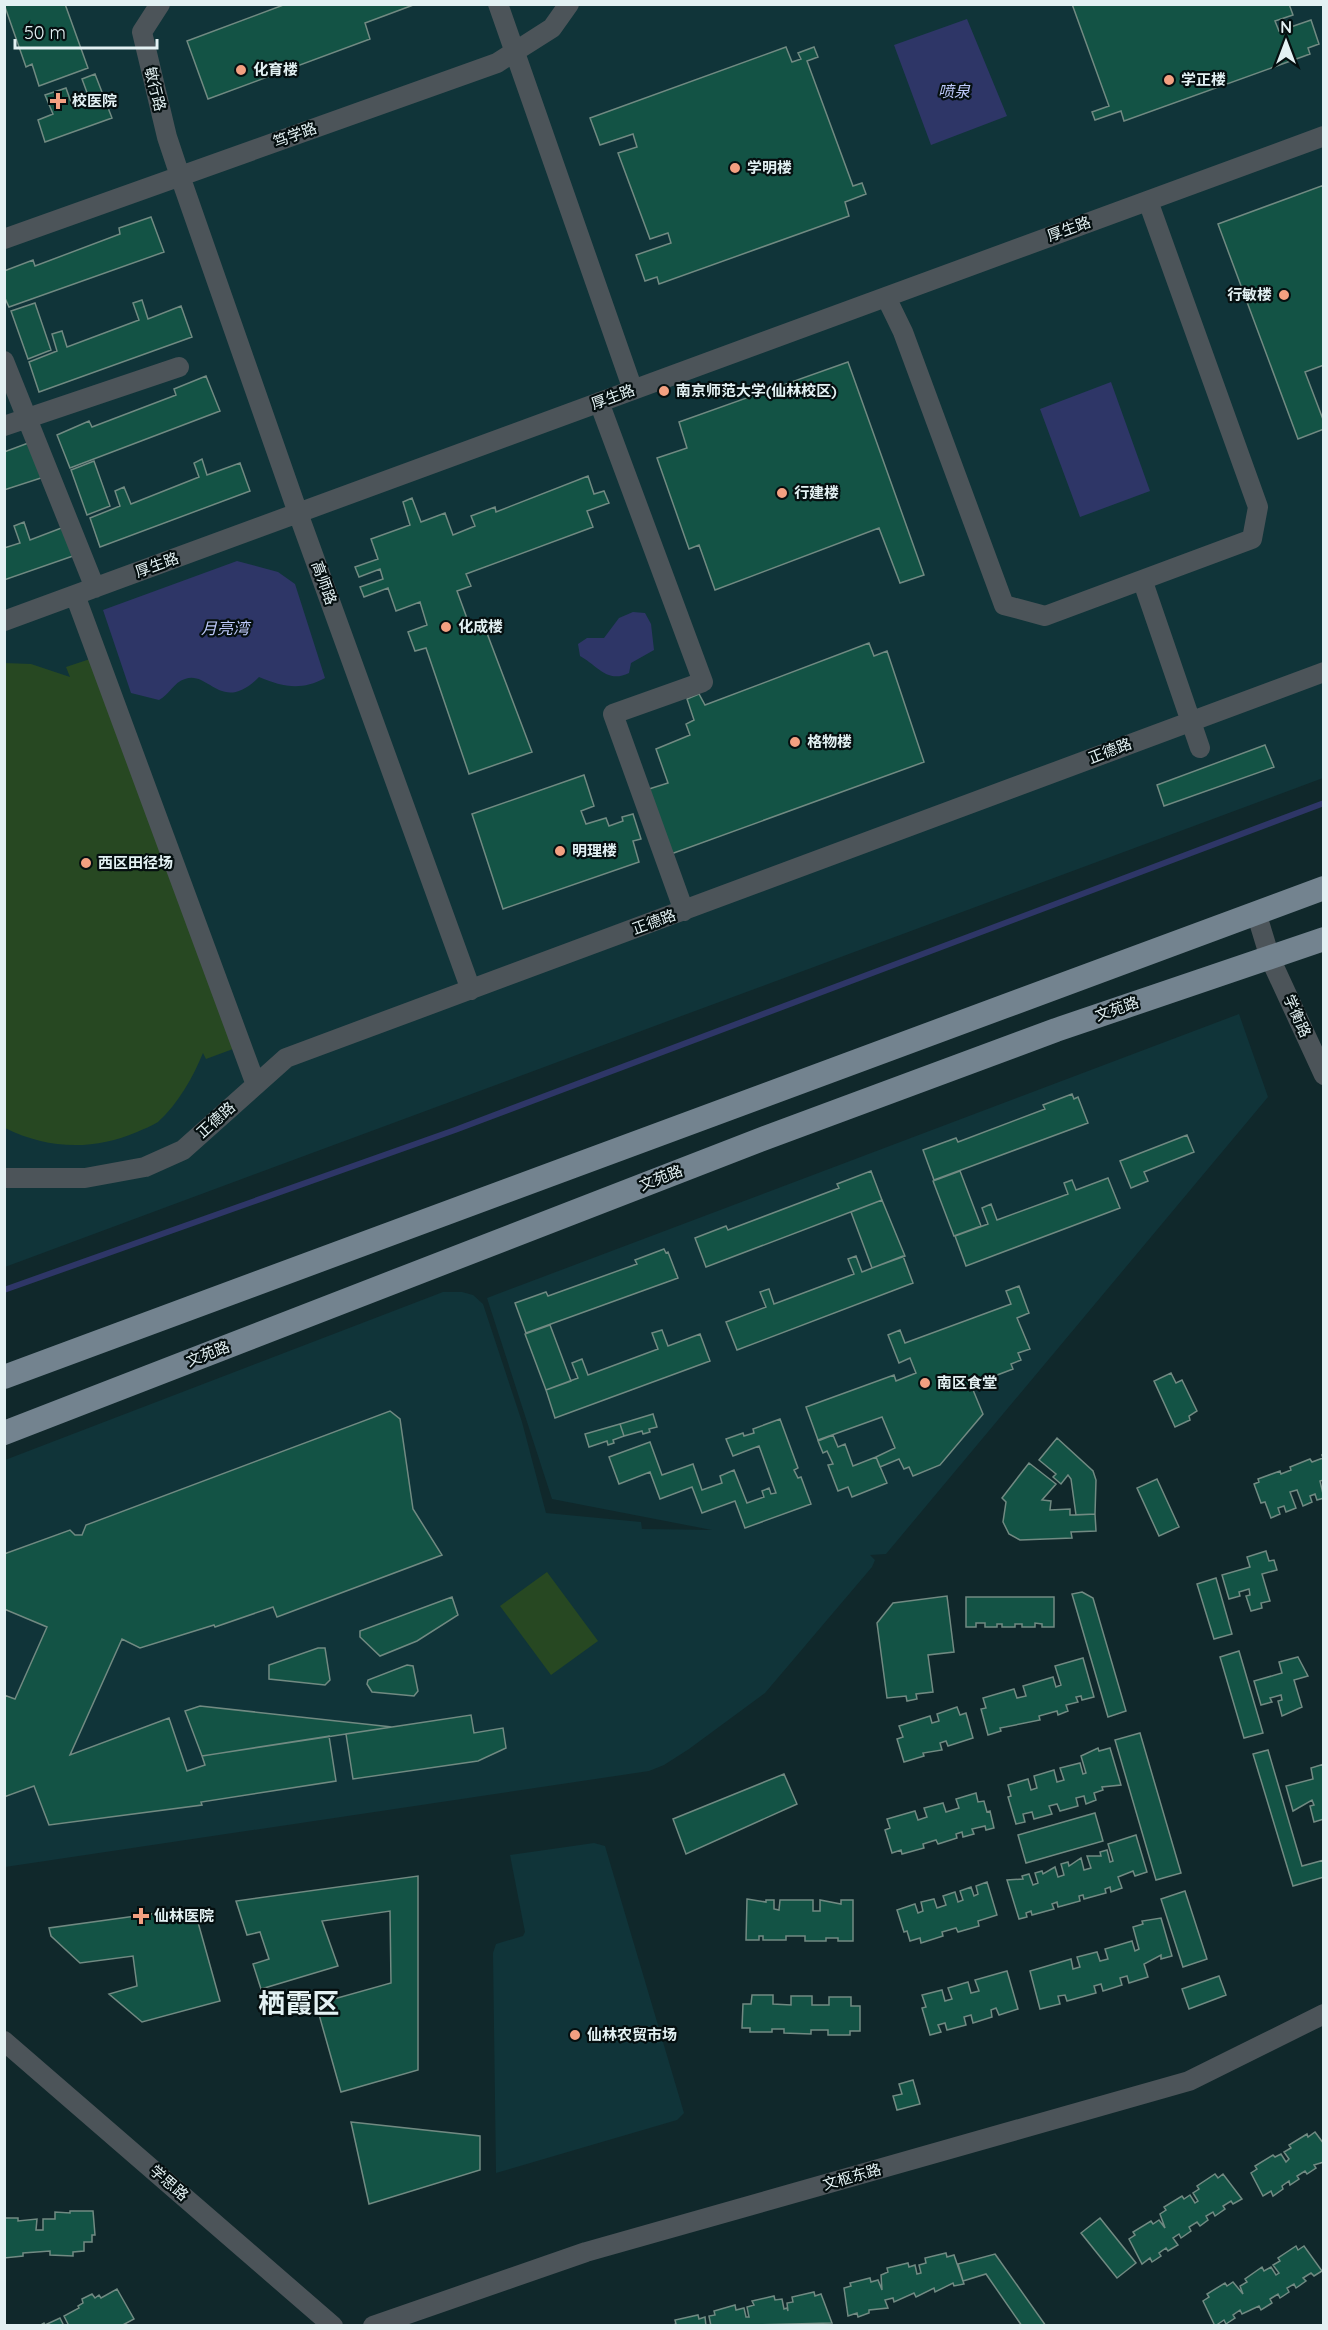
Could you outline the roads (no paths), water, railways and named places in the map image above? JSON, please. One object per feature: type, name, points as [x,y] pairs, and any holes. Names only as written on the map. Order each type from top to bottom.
[{"type":"main road","points":[[4,1377],[1323,888]]},
{"type":"main road","name":"文苑路","points":[[4,1433],[765,1138],[1056,1030],[1323,939]]},
{"type":"street","name":"敏行路","points":[[159,4],[142,32],[164,126],[180,176]]},
{"type":"street","points":[[498,4],[633,390]]},
{"type":"street","name":"笃学路","points":[[4,239],[497,63],[552,28],[569,4]]},
{"type":"street","name":"厚生路","points":[[4,621],[1323,136]]},
{"type":"street","name":"高师路","points":[[180,176],[298,513],[471,990]]},
{"type":"street","points":[[886,297],[903,332],[1005,605],[1045,616],[1143,582],[1252,539],[1258,507],[1148,201]]},
{"type":"street","points":[[4,361],[95,588]]},
{"type":"street","points":[[4,426],[179,367]]},
{"type":"street","points":[[599,402],[703,682],[613,714],[684,911]]},
{"type":"street","points":[[1143,582],[1200,748]]},
{"type":"street","points":[[75,595],[256,1085]]},
{"type":"street","name":"正德路","points":[[4,1179],[85,1179],[145,1167],[183,1150],[286,1058],[1323,672]]},
{"type":"street","name":"学衡路","points":[[1256,912],[1270,957],[1323,1075]]},
{"type":"street","name":"文枢东路","points":[[373,2325],[586,2252],[1189,2081],[1323,2014]]},
{"type":"street","name":"学思路","points":[[4,2041],[333,2325]]},
{"type":"water","name":"喷泉","points":[[967,19],[1007,116],[931,145],[894,45]]},
{"type":"water","points":[[1111,382],[1150,491],[1080,517],[1040,409]]},
{"type":"water","name":"月亮湾","points":[[237,561],[278,572],[295,584],[325,678],[308,685],[292,686],[259,677],[246,688],[235,692],[225,692],[194,678],[181,681],[159,700],[131,693],[103,610]]},
{"type":"water","points":[[633,612],[645,613],[651,624],[654,650],[631,663],[629,673],[621,676],[608,675],[580,656],[578,644],[587,638],[604,638],[619,618]]},
{"type":"waterway","points":[[4,1290],[455,1130],[1324,803]]},
{"type":"place","name":"化育楼","points":[[241,70]]},
{"type":"place","name":"学正楼","points":[[1169,80]]},
{"type":"place","name":"校医院","points":[[58,101]]},
{"type":"place","name":"学明楼","points":[[735,168]]},
{"type":"place","name":"行敏楼","points":[[1284,295]]},
{"type":"place","name":"南京师范大学(仙林校区)","points":[[664,391]]},
{"type":"place","name":"行建楼","points":[[782,493]]},
{"type":"place","name":"化成楼","points":[[446,627]]},
{"type":"place","name":"格物楼","points":[[795,742]]},
{"type":"place","name":"明理楼","points":[[560,851]]},
{"type":"place","name":"西区田径场","points":[[86,863]]},
{"type":"place","name":"南区食堂","points":[[925,1383]]},
{"type":"place","name":"仙林医院","points":[[141,1916]]},
{"type":"place","name":"仙林农贸市场","points":[[575,2035]]},
{"type":"district","name":"栖霞区","points":[[299,2004]]}]
